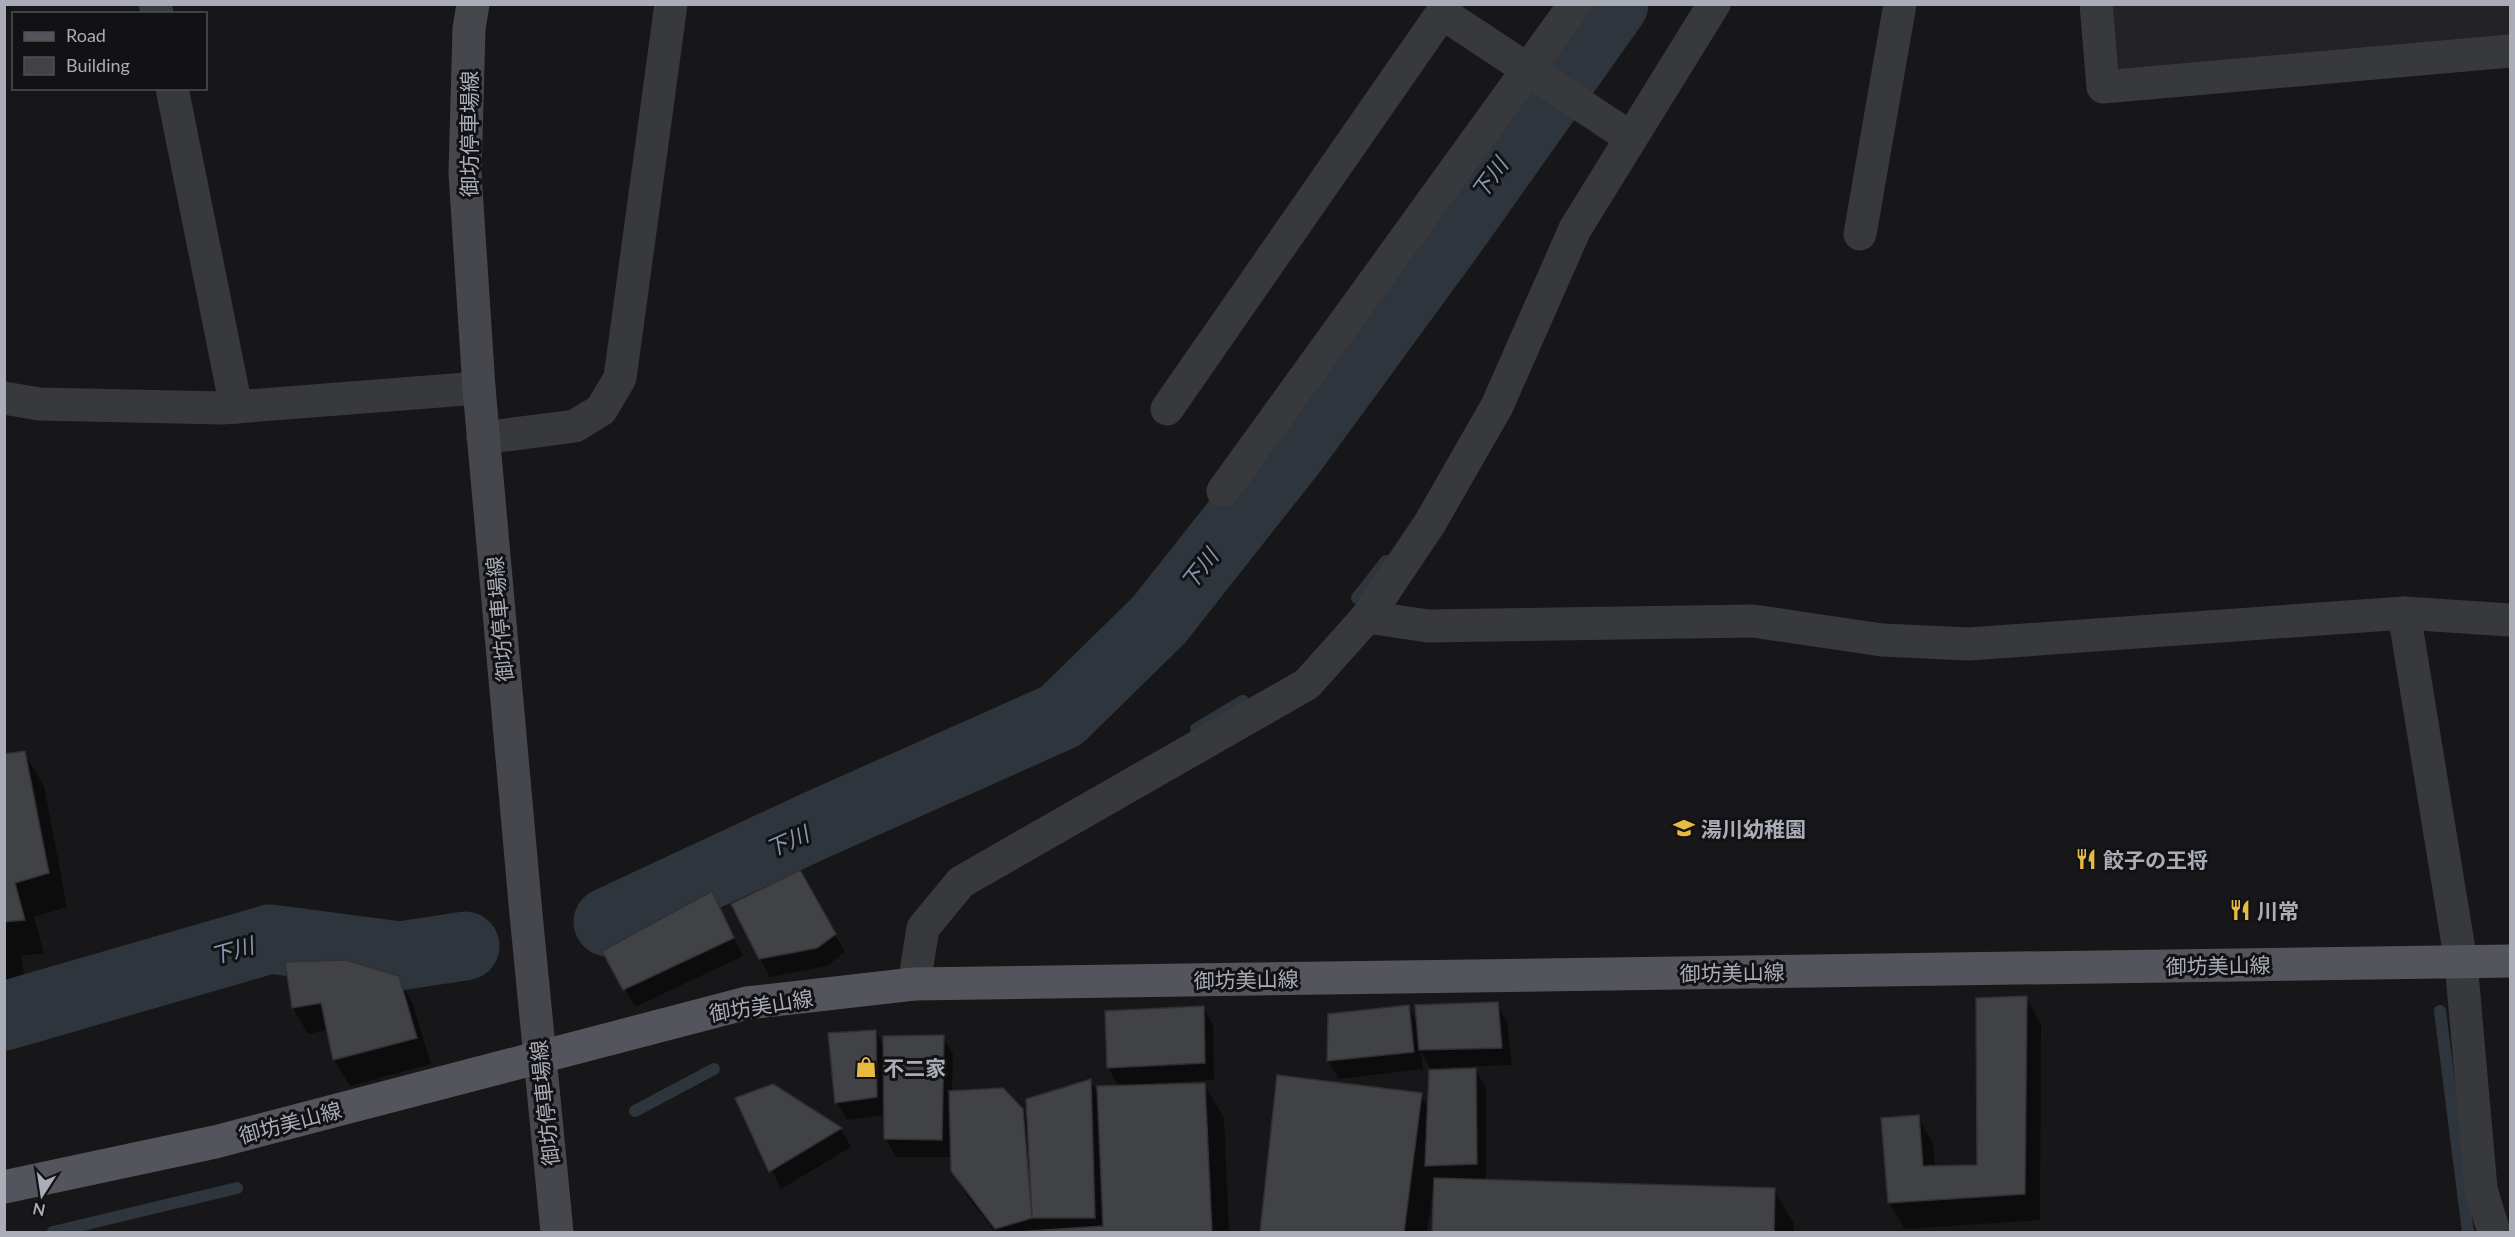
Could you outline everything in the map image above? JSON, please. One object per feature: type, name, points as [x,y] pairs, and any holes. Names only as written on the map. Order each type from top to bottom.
[{"type":"main road","name":"御坊停車場線","points":[[473,4],[469,29],[465,173],[479,388],[557,1233]]},
{"type":"main road","name":"御坊美山線","points":[[4,1187],[215,1142],[539,1055],[747,1003],[914,984],[2511,961]]},
{"type":"street","points":[[483,438],[575,426],[601,410],[620,378],[671,4]]},
{"type":"street","points":[[1223,491],[1575,4]]},
{"type":"street","points":[[914,984],[922,928],[961,882],[1307,684],[1367,617],[1430,524],[1497,406],[1575,229],[1714,4]]},
{"type":"street","points":[[1860,234],[1900,4]]},
{"type":"street","points":[[2096,4],[2103,87],[2511,51]]},
{"type":"street","points":[[1167,408],[1442,13],[1631,138]]},
{"type":"street","points":[[172,90],[236,407]]},
{"type":"street","points":[[4,398],[39,404],[236,407],[479,388]]},
{"type":"street","points":[[1367,617],[1428,626],[1753,621],[1882,640],[1969,644],[2404,613],[2511,620]]},
{"type":"street","points":[[2404,613],[2461,962],[2481,1189],[2494,1233]]},
{"type":"shaded area","points":[[2099,5],[2510,5],[2510,40],[2109,76]]},
{"type":"building","points":[[25,751],[49,873],[15,883],[25,920],[4,922],[4,754]]},
{"type":"building","points":[[800,870],[836,934],[817,948],[759,959],[731,904]]},
{"type":"building","points":[[712,891],[734,938],[623,990],[602,951]]},
{"type":"building","points":[[346,960],[399,976],[417,1038],[333,1060],[321,1003],[292,1008],[285,962]]},
{"type":"building","points":[[2027,996],[2025,1194],[1888,1203],[1881,1118],[1919,1115],[1923,1166],[1977,1165],[1976,998]]},
{"type":"building","points":[[1498,1002],[1502,1048],[1419,1050],[1415,1005]]},
{"type":"building","points":[[1409,1005],[1414,1052],[1327,1061],[1328,1014]]},
{"type":"building","points":[[1204,1006],[1205,1063],[1107,1068],[1105,1011]]},
{"type":"building","points":[[876,1030],[877,1097],[835,1103],[828,1033]]},
{"type":"building","points":[[944,1035],[942,1140],[884,1139],[883,1036]]},
{"type":"building","points":[[1476,1068],[1477,1164],[1425,1166],[1429,1070]]},
{"type":"building","points":[[1277,1075],[1422,1093],[1404,1232],[1260,1232]]},
{"type":"building","points":[[1091,1079],[1095,1218],[1032,1218],[1026,1099]]},
{"type":"building","points":[[1205,1083],[1212,1232],[1016,1232],[1103,1226],[1097,1086]]},
{"type":"building","points":[[773,1084],[842,1128],[769,1172],[735,1098]]},
{"type":"building","points":[[1003,1088],[1023,1109],[1032,1218],[995,1229],[951,1171],[949,1091]]},
{"type":"building","points":[[1434,1178],[1775,1188],[1774,1232],[1432,1232]]},
{"type":"waterway","name":"下川","points":[[608,922],[814,826],[1061,716],[1159,620],[1294,449],[1452,233],[1614,4]]},
{"type":"waterway","points":[[1357,598],[1386,561]]},
{"type":"waterway","points":[[1196,729],[1243,701]]},
{"type":"waterway","name":"下川","points":[[4,1016],[270,939],[399,956],[465,946]]},
{"type":"waterway","points":[[2440,1011],[2468,1232]]},
{"type":"waterway","points":[[635,1111],[714,1069]]},
{"type":"waterway","points":[[53,1232],[237,1188]]},
{"type":"place","name":"湯川幼稚園","points":[[1684,828]]},
{"type":"place","name":"餃子の王将","points":[[2086,859]]},
{"type":"place","name":"川常","points":[[2240,910]]},
{"type":"place","name":"不二家","points":[[866,1067]]}]
